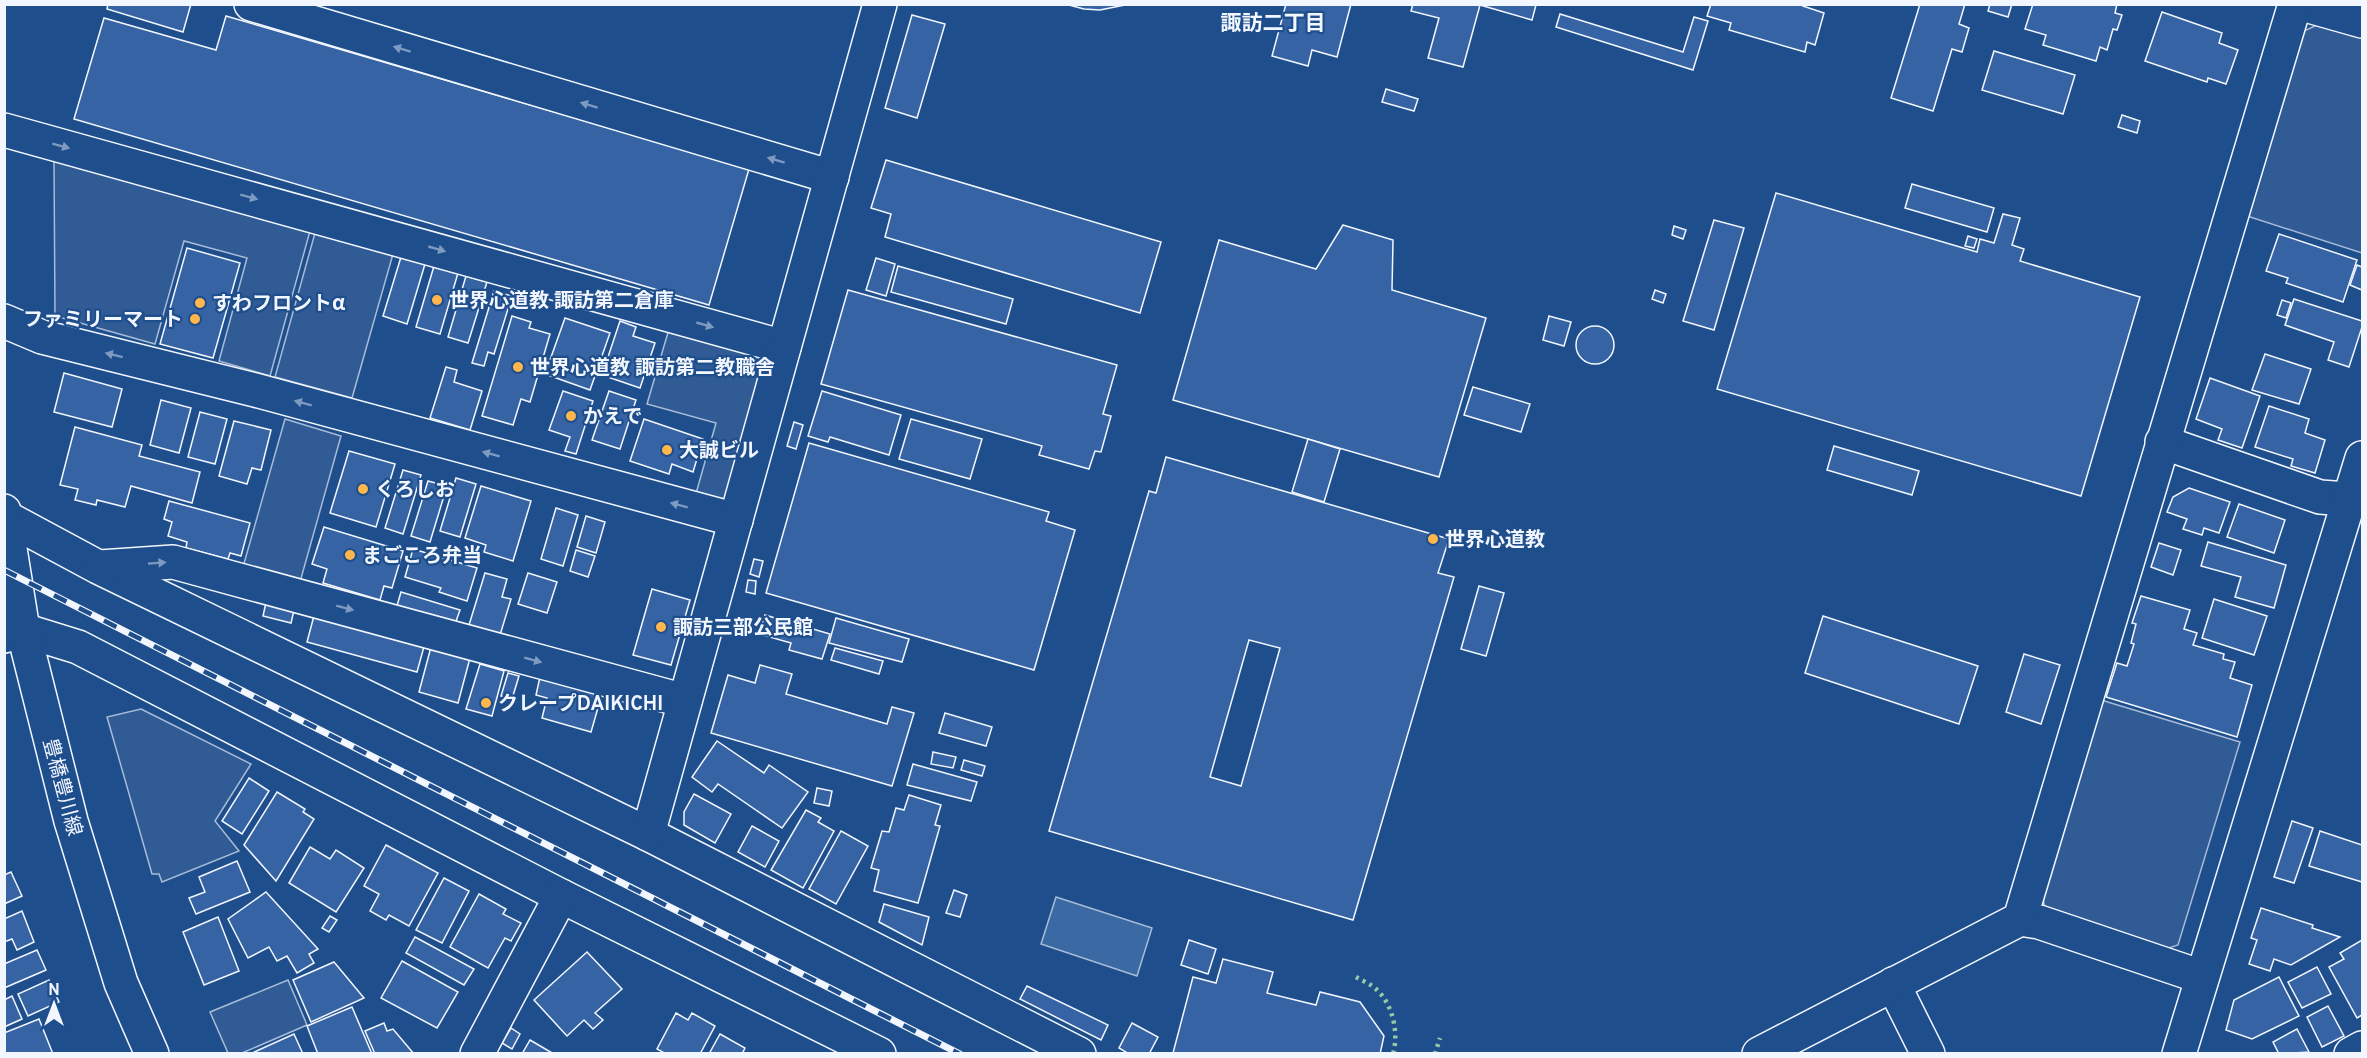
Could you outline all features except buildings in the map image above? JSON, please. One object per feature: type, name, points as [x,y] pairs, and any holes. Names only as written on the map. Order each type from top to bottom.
[{"type":"street","points":[[251,4],[832,177]]},
{"type":"street","points":[[648,834],[880,4]]},
{"type":"street","points":[[2020,919],[2295,4]]},
{"type":"street","points":[[2302,4],[2362,21]]},
{"type":"street","points":[[4,130],[784,347]]},
{"type":"street","points":[[4,321],[42,337],[266,393],[736,520]]},
{"type":"street","points":[[2162,442],[2319,497],[2356,499]]},
{"type":"street","points":[[2179,1053],[2356,499],[2362,458]]},
{"type":"street","name":"豊橋豊川線","points":[[4,511],[11,628],[121,983],[152,1053]]},
{"type":"street","points":[[5,517],[98,567],[648,834],[1080,1053]]},
{"type":"street","points":[[98,567],[173,562],[685,701]]},
{"type":"street","points":[[11,628],[78,647],[561,896],[879,1053]]},
{"type":"street","points":[[477,1053],[561,896]]},
{"type":"street","points":[[1759,1053],[2020,919],[2039,922],[2202,977]]},
{"type":"street","points":[[1893,984],[1928,1053]]},
{"type":"street","points":[[2351,1053],[2362,1048]]},
{"type":"shaded area","points":[[2321,23],[2362,36],[2362,253],[2244,215],[2302,32]]},
{"type":"shaded area","points":[[54,160],[310,231],[270,376],[219,361],[247,258],[184,241],[155,344],[55,316]]},
{"type":"shaded area","points":[[315,233],[393,254],[352,398],[275,377]]},
{"type":"shaded area","points":[[669,329],[769,357],[727,505],[695,497],[716,423],[647,404]]},
{"type":"shaded area","points":[[285,419],[341,436],[300,582],[243,567]]},
{"type":"shaded area","points":[[2101,700],[2240,742],[2178,945],[2166,949],[2045,910],[2042,892]]},
{"type":"shaded area","points":[[141,709],[251,764],[215,821],[239,851],[162,882],[159,874],[152,874],[107,717]]},
{"type":"shaded area","points":[[1056,897],[1152,928],[1137,976],[1041,944]]},
{"type":"shaded area","points":[[288,980],[307,1025],[242,1053],[228,1053],[210,1012]]},
{"type":"railway","points":[[4,570],[960,1054]]},
{"type":"hedge","points":[[1356,977],[1375,988],[1383,996],[1391,1011],[1395,1028],[1393,1054]]},
{"type":"hedge","points":[[1435,1054],[1440,1038]]},
{"type":"place","name":"世界心道教 諏訪第二倉庫","points":[[437,300]]},
{"type":"place","name":"すわフロントα","points":[[200,303]]},
{"type":"place","name":"ファミリーマート","points":[[195,319]]},
{"type":"place","name":"世界心道教 諏訪第二教職舎","points":[[518,367]]},
{"type":"place","name":"かえで","points":[[571,416]]},
{"type":"place","name":"大誠ビル","points":[[667,450]]},
{"type":"place","name":"くろしお","points":[[363,489]]},
{"type":"place","name":"世界心道教","points":[[1433,539]]},
{"type":"place","name":"まごころ弁当","points":[[350,555]]},
{"type":"place","name":"諏訪三部公民館","points":[[661,627]]},
{"type":"place","name":"クレープDAIKICHI","points":[[486,703]]},
{"type":"district","name":"諏訪二丁目","points":[[1273,23]]}]
